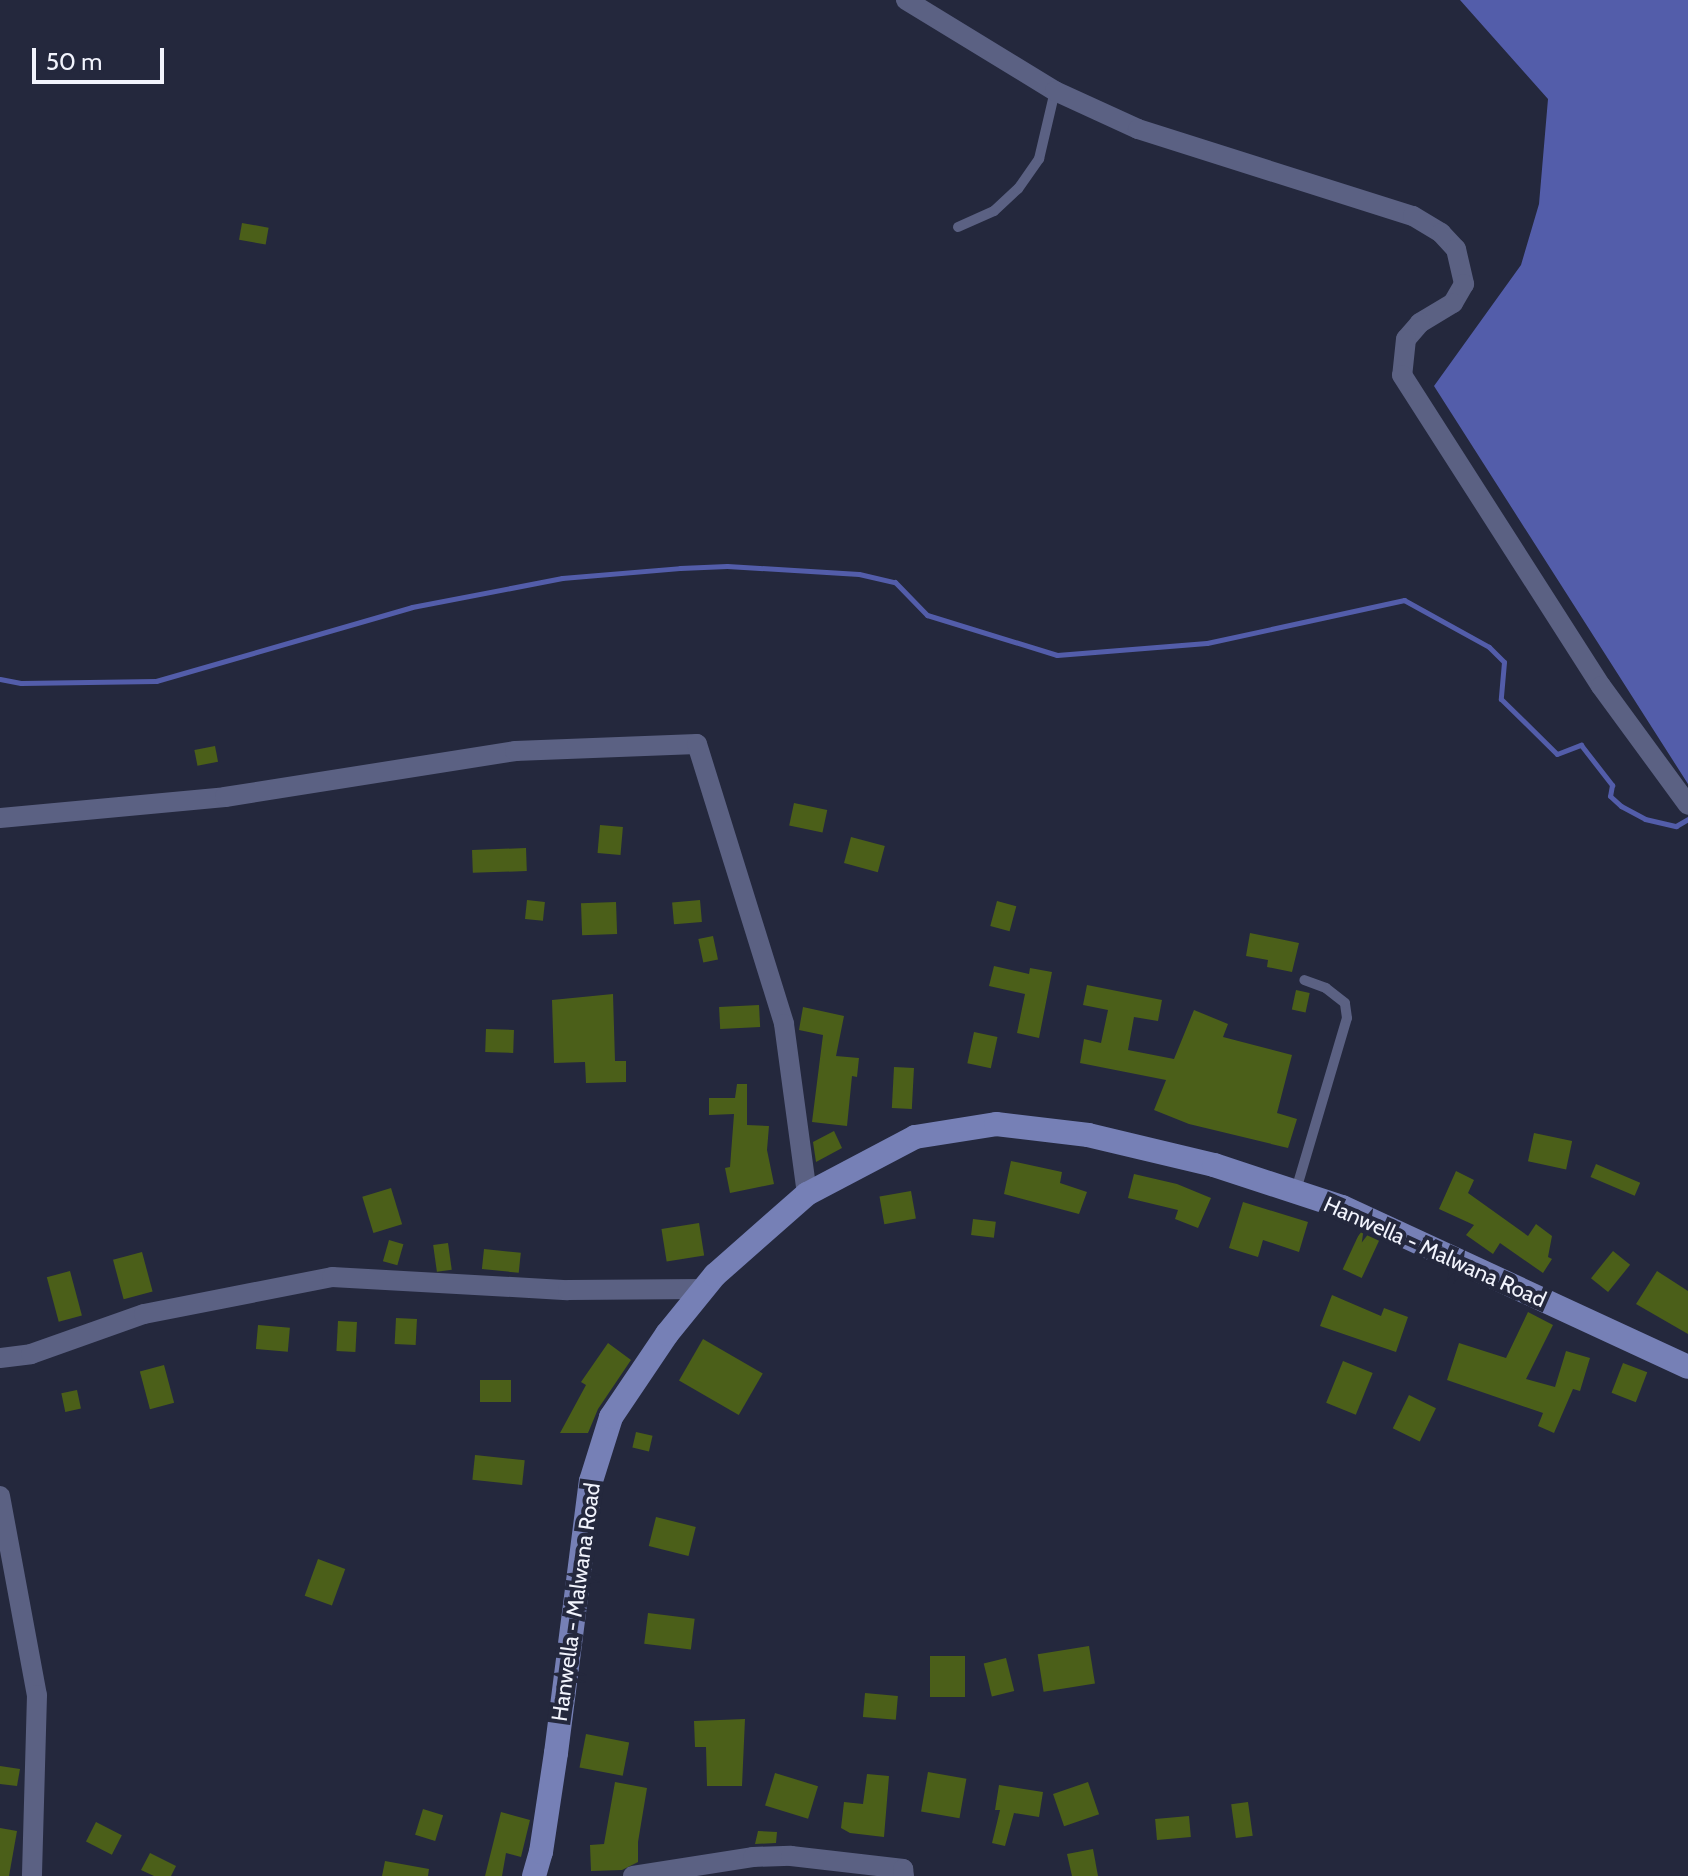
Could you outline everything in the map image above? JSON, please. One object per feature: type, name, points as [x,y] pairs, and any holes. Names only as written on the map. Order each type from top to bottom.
[{"type":"street","points":[[906,0],[1055,91],[1138,129],[1413,216],[1441,233],[1456,249],[1464,284],[1453,303],[1420,323],[1406,339],[1402,375],[1601,686],[1688,805]]},
{"type":"street","points":[[0,818],[225,797],[515,751],[697,744],[784,1024],[807,1194]]},
{"type":"street","name":"Hanwella - Malwana Road","points":[[537,1876],[591,1481],[611,1417],[667,1334],[715,1275],[807,1194],[915,1137],[996,1124],[1088,1135],[1214,1165],[1342,1207],[1688,1367]]},
{"type":"street","points":[[0,1358],[31,1354],[144,1314],[332,1277],[568,1290],[705,1289]]},
{"type":"street","points":[[0,1496],[37,1695],[32,1876]]},
{"type":"street","points":[[633,1876],[753,1857],[791,1856],[903,1869],[904,1876]]},
{"type":"lane","points":[[958,227],[994,211],[1018,189],[1039,159],[1055,91]]},
{"type":"lane","points":[[1295,1192],[1347,1018],[1345,1003],[1326,988],[1304,980]]},
{"type":"water","points":[[1460,0],[1688,0],[1688,784],[1434,386],[1521,265],[1539,204],[1548,99]]},
{"type":"building","points":[[242,223],[269,228],[266,244],[239,240]]},
{"type":"building","points":[[215,746],[218,762],[197,766],[194,750]]},
{"type":"building","points":[[794,803],[827,810],[822,833],[789,825]]},
{"type":"building","points":[[600,825],[623,827],[620,855],[598,853]]},
{"type":"building","points":[[851,837],[885,846],[878,872],[844,863]]},
{"type":"building","points":[[526,848],[527,871],[473,873],[472,850]]},
{"type":"building","points":[[527,900],[545,902],[543,921],[525,919]]},
{"type":"building","points":[[700,900],[702,922],[674,924],[672,902]]},
{"type":"building","points":[[997,901],[1016,906],[1010,931],[990,926]]},
{"type":"building","points":[[616,902],[617,934],[582,935],[581,903]]},
{"type":"building","points":[[1250,933],[1299,943],[1292,972],[1267,967],[1268,960],[1246,956]]},
{"type":"building","points":[[713,936],[718,959],[703,963],[698,939]]},
{"type":"building","points":[[994,966],[1029,974],[1030,968],[1052,972],[1039,1038],[1017,1033],[1025,994],[989,986]]},
{"type":"building","points":[[1087,985],[1162,1000],[1158,1021],[1134,1017],[1128,1050],[1174,1059],[1194,1010],[1228,1024],[1223,1037],[1292,1055],[1277,1113],[1297,1119],[1288,1148],[1189,1124],[1154,1110],[1166,1080],[1080,1063],[1084,1039],[1101,1043],[1108,1010],[1083,1005]]},
{"type":"building","points":[[1296,990],[1310,993],[1306,1012],[1292,1010]]},
{"type":"building","points":[[613,994],[615,1061],[626,1061],[626,1082],[586,1083],[585,1062],[554,1063],[552,1000]]},
{"type":"building","points":[[759,1005],[760,1027],[720,1029],[719,1007]]},
{"type":"building","points":[[803,1007],[844,1016],[836,1056],[859,1058],[857,1077],[852,1076],[847,1126],[812,1122],[823,1035],[799,1030]]},
{"type":"building","points":[[486,1029],[514,1030],[513,1053],[485,1052]]},
{"type":"building","points":[[974,1032],[997,1037],[991,1068],[967,1063]]},
{"type":"building","points":[[894,1067],[914,1068],[912,1109],[892,1108]]},
{"type":"building","points":[[737,1084],[747,1084],[747,1125],[769,1126],[767,1150],[774,1184],[730,1193],[725,1168],[730,1167],[734,1114],[709,1115],[709,1098],[735,1098]]},
{"type":"building","points":[[834,1131],[842,1148],[816,1162],[813,1142]]},
{"type":"building","points":[[1534,1133],[1572,1141],[1566,1169],[1528,1161]]},
{"type":"building","points":[[1011,1161],[1062,1172],[1060,1183],[1087,1192],[1079,1214],[1004,1194]]},
{"type":"building","points":[[1596,1164],[1640,1183],[1635,1196],[1591,1177]]},
{"type":"building","points":[[1456,1171],[1474,1180],[1468,1193],[1528,1236],[1536,1224],[1552,1236],[1548,1257],[1552,1259],[1543,1273],[1500,1243],[1493,1254],[1466,1235],[1474,1225],[1439,1209]]},
{"type":"building","points":[[1134,1174],[1177,1184],[1211,1198],[1198,1228],[1175,1219],[1178,1210],[1128,1198]]},
{"type":"building","points":[[391,1188],[402,1224],[373,1233],[362,1197]]},
{"type":"building","points":[[911,1191],[916,1219],[884,1224],[879,1197]]},
{"type":"building","points":[[1243,1202],[1308,1222],[1299,1252],[1263,1240],[1258,1257],[1229,1248]]},
{"type":"building","points":[[973,1219],[996,1222],[994,1238],[971,1235]]},
{"type":"building","points":[[699,1223],[704,1256],[667,1262],[661,1229]]},
{"type":"building","points":[[1360,1232],[1379,1241],[1362,1278],[1343,1269]]},
{"type":"building","points":[[389,1240],[403,1244],[397,1265],[383,1261]]},
{"type":"building","points":[[448,1243],[452,1270],[437,1272],[433,1245]]},
{"type":"building","points":[[484,1249],[521,1253],[519,1273],[482,1269]]},
{"type":"building","points":[[1613,1251],[1630,1265],[1608,1292],[1591,1278]]},
{"type":"building","points":[[142,1252],[153,1292],[124,1299],[113,1260]]},
{"type":"building","points":[[70,1271],[82,1315],[59,1322],[47,1277]]},
{"type":"building","points":[[1657,1271],[1688,1291],[1688,1334],[1636,1304]]},
{"type":"building","points":[[1332,1295],[1381,1316],[1384,1308],[1408,1317],[1396,1352],[1320,1326]]},
{"type":"building","points":[[1528,1312],[1553,1325],[1526,1379],[1555,1387],[1566,1351],[1590,1358],[1580,1391],[1573,1389],[1554,1433],[1538,1426],[1543,1413],[1447,1380],[1459,1343],[1506,1358]]},
{"type":"building","points":[[396,1318],[417,1319],[416,1345],[395,1344]]},
{"type":"building","points":[[338,1321],[357,1322],[355,1352],[336,1351]]},
{"type":"building","points":[[258,1325],[290,1328],[288,1352],[256,1349]]},
{"type":"building","points":[[703,1339],[763,1374],[739,1415],[679,1381]]},
{"type":"building","points":[[608,1343],[631,1360],[598,1409],[588,1433],[560,1433],[586,1385],[581,1382]]},
{"type":"building","points":[[1343,1361],[1373,1373],[1356,1415],[1326,1403]]},
{"type":"building","points":[[1623,1363],[1647,1372],[1636,1402],[1612,1393]]},
{"type":"building","points":[[164,1365],[174,1403],[150,1409],[140,1371]]},
{"type":"building","points":[[480,1380],[511,1380],[511,1402],[480,1402]]},
{"type":"building","points":[[77,1390],[81,1409],[65,1412],[61,1393]]},
{"type":"building","points":[[1409,1395],[1436,1408],[1420,1441],[1393,1428]]},
{"type":"building","points":[[636,1432],[653,1436],[649,1451],[632,1448]]},
{"type":"building","points":[[475,1455],[525,1460],[522,1485],[472,1480]]},
{"type":"building","points":[[656,1517],[696,1527],[689,1556],[649,1546]]},
{"type":"building","points":[[318,1559],[345,1569],[332,1606],[305,1596]]},
{"type":"building","points":[[648,1613],[695,1619],[691,1649],[644,1644]]},
{"type":"building","points":[[1089,1646],[1095,1684],[1044,1692],[1038,1654]]},
{"type":"building","points":[[930,1656],[965,1656],[965,1697],[930,1697]]},
{"type":"building","points":[[1006,1658],[1014,1691],[992,1697],[984,1664]]},
{"type":"building","points":[[865,1693],[898,1696],[896,1720],[863,1717]]},
{"type":"building","points":[[745,1719],[742,1786],[707,1786],[706,1747],[695,1747],[694,1721]]},
{"type":"building","points":[[586,1734],[629,1742],[623,1776],[580,1767]]},
{"type":"building","points":[[0,1766],[20,1769],[17,1786],[0,1784]]},
{"type":"building","points":[[928,1772],[966,1779],[959,1818],[921,1811]]},
{"type":"building","points":[[775,1773],[818,1786],[808,1819],[765,1806]]},
{"type":"building","points":[[867,1774],[889,1776],[884,1837],[850,1833],[841,1828],[844,1802],[863,1804]]},
{"type":"building","points":[[615,1782],[647,1788],[638,1842],[638,1862],[622,1870],[591,1871],[590,1845],[604,1844]]},
{"type":"building","points":[[1088,1782],[1099,1814],[1064,1826],[1053,1794]]},
{"type":"building","points":[[999,1785],[1043,1792],[1039,1817],[1014,1813],[1005,1846],[992,1843],[1000,1810],[995,1810]]},
{"type":"building","points":[[1248,1802],[1253,1836],[1236,1838],[1231,1804]]},
{"type":"building","points":[[423,1809],[443,1815],[435,1841],[415,1835]]},
{"type":"building","points":[[501,1812],[530,1820],[521,1857],[506,1853],[502,1876],[485,1876]]},
{"type":"building","points":[[1189,1816],[1191,1837],[1157,1840],[1155,1819]]},
{"type":"building","points":[[96,1822],[122,1835],[112,1855],[86,1842]]},
{"type":"building","points":[[0,1828],[17,1831],[9,1876],[0,1876]]},
{"type":"building","points":[[758,1831],[777,1832],[776,1843],[755,1844]]},
{"type":"building","points":[[1093,1849],[1098,1876],[1072,1876],[1067,1854]]},
{"type":"building","points":[[150,1853],[176,1866],[171,1876],[154,1876],[141,1870]]},
{"type":"building","points":[[385,1861],[429,1869],[428,1876],[382,1876]]},
{"type":"waterway","points":[[0,679],[21,683],[156,681],[412,607],[562,578],[680,568],[727,566],[859,574],[895,582],[927,615],[1057,655],[1207,643],[1404,600],[1489,647],[1504,662],[1501,699],[1557,754],[1581,745],[1612,785],[1610,796],[1621,806],[1645,819],[1676,826],[1688,819]]}]
